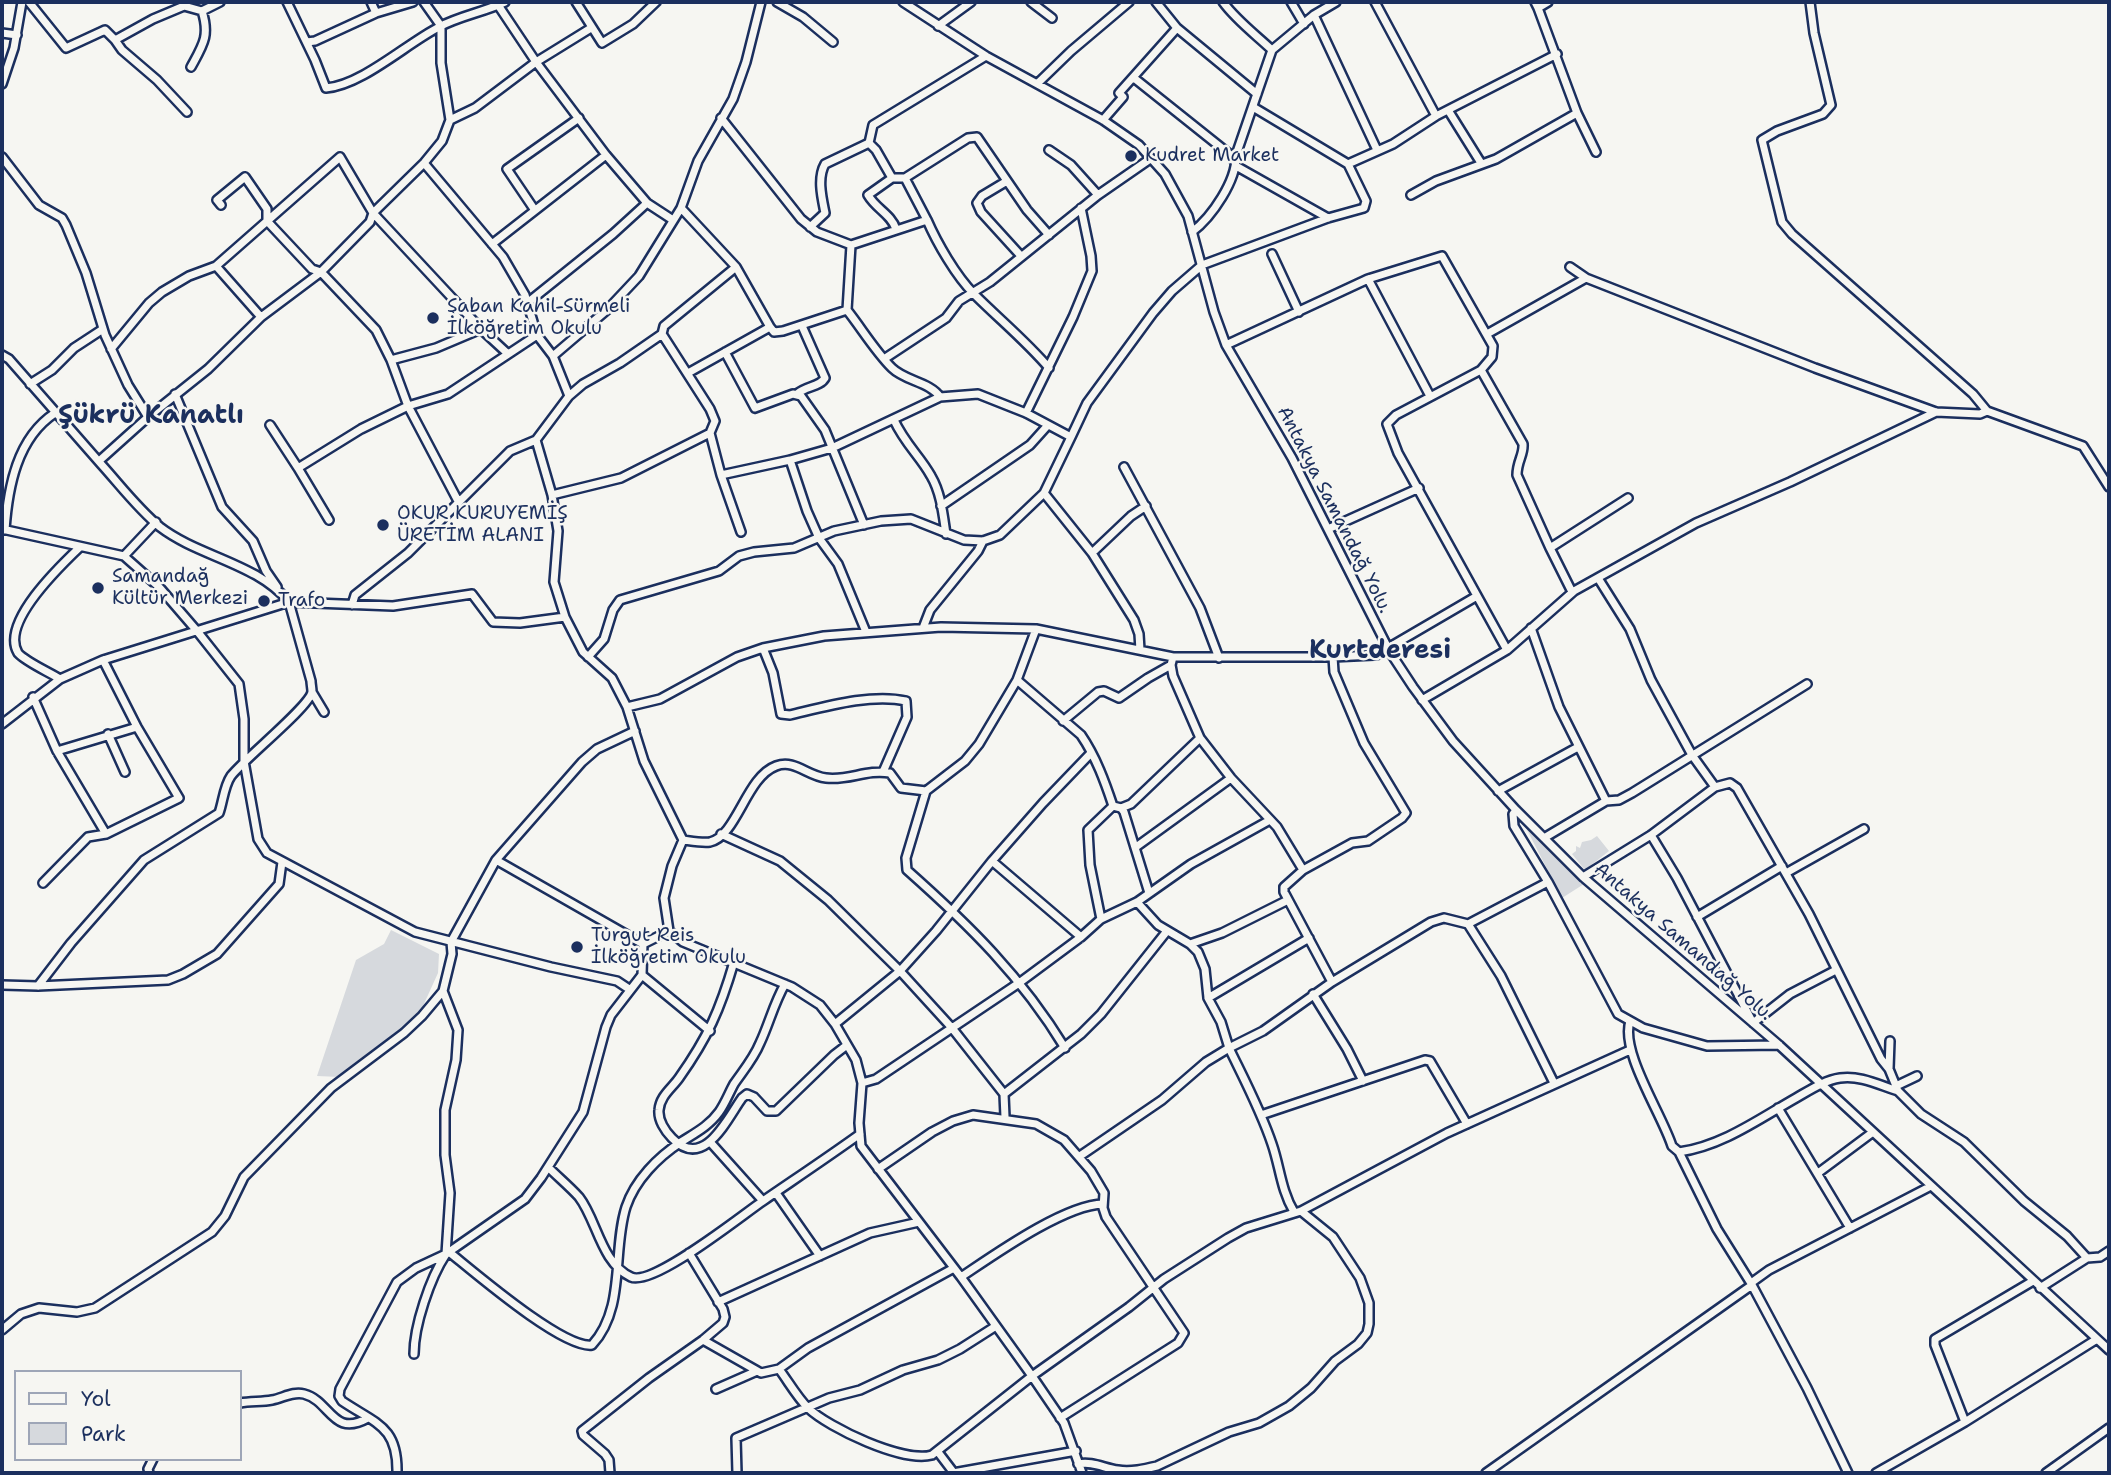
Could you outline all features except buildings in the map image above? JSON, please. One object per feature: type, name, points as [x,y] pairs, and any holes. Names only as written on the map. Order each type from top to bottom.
[{"type":"street","points":[[2,84],[14,48],[22,2]]},
{"type":"street","points":[[22,2],[66,48],[105,30],[122,50],[157,80],[187,112]]},
{"type":"street","points":[[116,40],[153,19],[184,6],[202,11],[220,2]]},
{"type":"street","points":[[287,2],[307,41],[326,88],[337,87],[377,66],[440,26],[501,3],[536,62],[606,155],[647,203],[673,220]]},
{"type":"street","points":[[371,2],[376,13]]},
{"type":"street","points":[[307,41],[315,41],[376,13],[413,2]]},
{"type":"street","points":[[99,461],[175,394],[208,369],[261,317],[321,272],[442,141],[450,120],[441,63],[440,26],[424,2]]},
{"type":"street","points":[[576,2],[602,43],[633,24],[656,2]]},
{"type":"street","points":[[553,356],[608,309],[639,276],[681,208],[698,161],[733,99],[746,62],[760,2]]},
{"type":"street","points":[[778,2],[803,17],[833,42]]},
{"type":"street","name":"Antakya Samandağ Yolu.","points":[[903,2],[986,56],[1103,120],[1139,145],[1165,174],[1188,216],[1214,312],[1226,345],[1292,458],[1389,650],[1453,741],[1516,810],[1583,877],[1779,1045],[2109,1350]]},
{"type":"street","points":[[938,26],[971,2]]},
{"type":"street","points":[[1031,2],[1052,18]]},
{"type":"street","points":[[1038,83],[1129,2]]},
{"type":"street","points":[[1156,2],[1177,28],[1258,94]]},
{"type":"street","points":[[1223,2],[1232,15],[1244,22],[1272,50]]},
{"type":"street","points":[[1291,2],[1304,24]]},
{"type":"street","points":[[1192,232],[1206,221],[1214,210],[1236,166],[1236,155],[1272,50],[1336,2]]},
{"type":"street","points":[[1376,2],[1436,116]]},
{"type":"street","points":[[1548,2],[1537,5],[1577,113],[1596,152]]},
{"type":"street","points":[[1810,2],[1830,105],[1823,114],[1777,131],[1762,140],[1782,222],[1791,234],[1973,394],[1987,411],[2083,446],[2109,487]]},
{"type":"street","points":[[191,67],[206,41],[206,23],[202,11]]},
{"type":"street","points":[[1314,16],[1377,150]]},
{"type":"street","points":[[450,120],[475,108],[536,62],[591,28]]},
{"type":"street","points":[[1103,120],[1122,97],[1119,93],[1177,28]]},
{"type":"street","points":[[2,33],[17,35]]},
{"type":"street","points":[[1348,164],[1393,144],[1436,116],[1557,54]]},
{"type":"street","points":[[869,143],[873,125],[986,56]]},
{"type":"street","points":[[1135,78],[1233,157],[1236,166],[1328,218]]},
{"type":"street","points":[[588,657],[604,639],[613,610],[624,598],[660,590],[719,571],[739,556],[794,548],[834,531],[899,518],[911,519],[964,540],[983,541],[1000,535],[1044,493],[1087,403],[1172,291],[1202,265],[1328,218],[1364,208],[1366,201],[1348,164],[1253,107]]},
{"type":"street","points":[[1447,110],[1481,163]]},
{"type":"street","points":[[1411,195],[1436,181],[1496,159],[1577,113]]},
{"type":"street","points":[[534,209],[507,169],[579,118]]},
{"type":"street","points":[[721,118],[801,219],[817,232],[851,245],[927,220]]},
{"type":"street","points":[[896,229],[894,221],[867,195],[891,178],[905,178],[968,138],[977,137],[1049,235]]},
{"type":"street","points":[[810,227],[825,214],[821,193],[822,169],[825,164],[869,143]]},
{"type":"street","points":[[869,143],[876,150],[891,178]]},
{"type":"street","points":[[1049,149],[1071,165],[1098,195]]},
{"type":"street","points":[[492,244],[606,155]]},
{"type":"street","points":[[111,349],[149,303],[162,292],[189,276],[216,266],[340,156],[373,214],[507,353]]},
{"type":"street","points":[[2,157],[38,205],[62,218],[66,225],[86,273],[111,349],[148,417]]},
{"type":"street","points":[[884,359],[946,318],[959,301],[990,282],[1081,208],[1150,159]]},
{"type":"street","points":[[424,163],[503,257],[525,295],[537,335],[553,356],[569,396]]},
{"type":"street","points":[[221,205],[217,200],[245,177],[268,209],[267,221],[312,269],[321,272],[376,330],[391,360],[408,406],[458,501]]},
{"type":"street","points":[[905,178],[934,237],[972,292],[1033,349],[1049,368]]},
{"type":"street","points":[[1007,181],[982,196],[977,203],[981,212],[1021,256]]},
{"type":"street","points":[[526,304],[647,203]]},
{"type":"street","points":[[681,208],[736,267],[774,332],[802,326],[847,310]]},
{"type":"street","points":[[1026,413],[1092,271],[1090,246],[1081,208]]},
{"type":"street","points":[[851,245],[847,310],[893,370],[936,392],[940,397]]},
{"type":"street","points":[[1272,254],[1299,312]]},
{"type":"street","points":[[1226,345],[1368,279],[1442,256],[1493,346],[1492,357],[1481,370],[1396,415],[1387,424],[1398,453],[1419,488],[1441,534],[1507,650]]},
{"type":"street","points":[[216,266],[261,317]]},
{"type":"street","points":[[352,605],[355,595],[408,553],[510,451],[536,440],[569,396],[583,384],[662,334],[664,326],[736,267]]},
{"type":"street","points":[[1570,267],[1586,278],[1815,368],[1936,412],[1980,414],[1987,411]]},
{"type":"street","points":[[1487,334],[1586,278]]},
{"type":"street","points":[[1368,279],[1430,396]]},
{"type":"street","points":[[725,352],[755,408],[797,394],[822,382],[825,377],[802,326]]},
{"type":"street","points":[[688,373],[770,327]]},
{"type":"street","points":[[30,384],[52,370],[74,348],[103,329]]},
{"type":"street","points":[[391,360],[436,348],[481,329]]},
{"type":"street","points":[[662,334],[715,421],[710,433],[741,533]]},
{"type":"street","points":[[298,468],[361,429],[408,406],[448,394],[537,335]]},
{"type":"street","points":[[2,355],[9,359],[156,523],[195,548],[247,571],[278,590]]},
{"type":"street","points":[[1481,370],[1523,444],[1524,450],[1517,463],[1517,475],[1572,592]]},
{"type":"street","points":[[175,394],[222,507],[253,541],[266,571],[289,602],[312,692],[324,712]]},
{"type":"street","points":[[797,394],[821,424],[864,525]]},
{"type":"street","points":[[721,475],[832,448],[940,397],[978,394],[1026,413],[1071,437]]},
{"type":"street","points":[[1422,700],[1507,650],[1572,592],[1696,523],[1790,482],[1936,412]]},
{"type":"street","points":[[55,413],[41,422],[16,464],[3,530],[124,556],[160,588],[197,631],[239,684],[244,719],[244,761],[258,839],[267,853],[415,932],[617,981],[629,989]]},
{"type":"street","points":[[894,421],[904,440],[930,475],[942,506],[946,534]]},
{"type":"street","points":[[270,425],[329,520]]},
{"type":"street","points":[[942,506],[1030,445],[1048,425]]},
{"type":"street","points":[[552,495],[621,478],[710,433]]},
{"type":"street","points":[[536,440],[552,495],[558,531],[554,582],[565,617],[588,657],[612,678],[627,707],[644,761],[683,840],[672,866],[664,898],[669,932],[682,942],[785,984],[820,1005],[835,1024],[856,1060],[862,1083],[861,1146],[1032,1376],[1060,1418],[1076,1451],[1082,1473]]},
{"type":"street","points":[[790,460],[807,511],[820,538],[838,564],[866,632]]},
{"type":"street","points":[[1124,467],[1200,608],[1219,658]]},
{"type":"street","points":[[1328,528],[1419,488]]},
{"type":"street","points":[[1044,493],[1092,553],[1134,620],[1139,634],[1140,650]]},
{"type":"street","points":[[1550,548],[1628,498]]},
{"type":"street","points":[[1092,553],[1131,516],[1146,506]]},
{"type":"street","points":[[124,556],[156,523]]},
{"type":"street","points":[[923,628],[930,610],[978,551],[983,541]]},
{"type":"street","points":[[60,679],[19,655],[13,644],[15,624],[21,609],[32,595],[80,548]]},
{"type":"street","points":[[1598,578],[1630,629],[1651,680],[1692,755],[1715,787]]},
{"type":"street","points":[[2,723],[60,679],[103,660],[289,602],[393,606],[472,594],[494,622],[520,623],[565,617]]},
{"type":"street","points":[[627,707],[660,699],[737,657],[763,648],[824,636],[923,628],[1036,629],[1140,650],[1172,661],[1374,656],[1389,650],[1477,596]]},
{"type":"street","points":[[1531,628],[1559,707],[1606,801]]},
{"type":"street","points":[[1036,629],[1017,680],[979,744],[965,761],[926,791],[905,858],[907,870],[998,956],[1046,1018],[1065,1048]]},
{"type":"street","points":[[763,648],[773,673],[781,714],[790,715],[858,701],[906,701],[907,717],[883,772]]},
{"type":"street","points":[[1332,982],[1288,900],[1284,887],[1303,870],[1352,843],[1368,841],[1406,813],[1364,743],[1334,671],[1333,657]]},
{"type":"street","points":[[43,883],[88,837],[106,834],[179,798],[137,727],[103,660]]},
{"type":"street","points":[[1063,721],[1098,692],[1104,691],[1113,698],[1119,698],[1172,661]]},
{"type":"street","points":[[1172,661],[1173,676],[1200,738],[1231,778],[1270,820],[1303,870]]},
{"type":"street","points":[[1017,680],[1081,735],[1136,847],[1149,893]]},
{"type":"street","points":[[1544,838],[1606,801],[1619,800],[1632,793],[1807,684]]},
{"type":"street","points":[[38,986],[71,943],[144,860],[219,813],[229,779],[312,692]]},
{"type":"street","points":[[33,697],[57,751],[106,834]]},
{"type":"street","points":[[57,751],[137,727]]},
{"type":"street","points":[[2,1331],[21,1314],[40,1308],[77,1312],[95,1308],[212,1231],[225,1216],[244,1177],[331,1088],[404,1033],[443,991],[452,954],[451,942],[496,860],[582,762],[597,749],[635,731]]},
{"type":"street","points":[[108,734],[125,772]]},
{"type":"street","points":[[1101,919],[1090,865],[1088,830],[1117,807],[1131,804],[1200,738]]},
{"type":"street","points":[[1498,791],[1578,747]]},
{"type":"street","points":[[835,1024],[900,971],[936,932],[1042,803],[1091,754]]},
{"type":"street","points":[[683,840],[711,842],[722,834],[762,774],[776,766],[793,764],[810,775],[828,779],[875,770],[890,773],[901,788],[926,791]]},
{"type":"street","points":[[1136,847],[1231,778]]},
{"type":"street","points":[[1583,877],[1651,835],[1715,787],[1730,783],[1737,788],[1809,914],[1897,1089],[1921,1114],[1964,1142],[2024,1201],[2067,1236],[2087,1258]]},
{"type":"street","points":[[1516,810],[1514,826],[1548,882],[1618,1014],[1643,1028],[1707,1046],[1779,1045]]},
{"type":"street","points":[[862,1083],[876,1080],[1018,983],[1101,919],[1138,902],[1191,864],[1270,820]]},
{"type":"street","points":[[1697,917],[1864,829]]},
{"type":"street","points":[[722,834],[780,861],[828,900],[900,971],[952,1028],[1004,1094],[1005,1117]]},
{"type":"street","points":[[1651,835],[1753,1023],[1790,994],[1836,970]]},
{"type":"street","points":[[496,860],[643,944]]},
{"type":"street","points":[[992,861],[1081,937]]},
{"type":"street","points":[[2,985],[168,980],[183,974],[217,954],[279,884],[282,863]]},
{"type":"street","points":[[1080,1156],[1162,1100],[1206,1062],[1263,1031],[1313,994],[1437,919],[1468,924],[1548,882]]},
{"type":"street","points":[[1189,944],[1222,933],[1288,900]]},
{"type":"street","points":[[1079,1464],[1089,1463],[1119,1471],[1145,1469],[1229,1432],[1259,1423],[1299,1399],[1335,1361],[1362,1341],[1369,1329],[1369,1303],[1363,1285],[1336,1241],[1298,1211],[1281,1182],[1272,1144],[1261,1115],[1208,998],[1203,959],[1189,944],[1158,925],[1138,902]]},
{"type":"street","points":[[1468,924],[1501,976],[1554,1083]]},
{"type":"street","points":[[1004,1094],[1065,1048],[1101,1014],[1167,931]]},
{"type":"street","points":[[643,944],[669,932]]},
{"type":"street","points":[[1208,998],[1309,939]]},
{"type":"street","points":[[397,1473],[393,1440],[384,1429],[342,1401],[339,1396],[340,1389],[397,1282],[416,1268],[447,1253],[525,1199],[548,1167],[583,1112],[611,1015],[642,975],[643,944]]},
{"type":"street","points":[[734,962],[722,1004],[710,1031],[660,1103],[660,1120],[678,1144],[693,1148],[711,1143],[742,1098],[750,1094],[768,1111],[776,1111],[847,1045]]},
{"type":"street","points":[[642,975],[710,1031]]},
{"type":"street","points":[[447,1253],[507,1298],[582,1345],[592,1345],[605,1328],[612,1305],[625,1213],[633,1191],[652,1166],[707,1125],[720,1111],[758,1049],[773,1007],[785,984]]},
{"type":"street","points":[[414,1354],[418,1327],[437,1267],[447,1253],[450,1193],[445,1155],[445,1110],[456,1060],[458,1030],[443,991]]},
{"type":"street","points":[[1313,994],[1363,1081]]},
{"type":"street","points":[[1630,1021],[1627,1030],[1630,1050],[1672,1146],[1679,1152],[1717,1229],[1751,1284],[1807,1388],[1848,1473]]},
{"type":"street","points":[[1889,1069],[1890,1041]]},
{"type":"street","points":[[779,1368],[808,1408],[847,1433],[888,1450],[920,1456],[938,1452],[1032,1376],[1197,1256],[1246,1228],[1298,1211],[1412,1150],[1630,1050]]},
{"type":"street","points":[[1261,1115],[1428,1060],[1467,1124]]},
{"type":"street","points":[[1679,1152],[1707,1146],[1822,1084],[1839,1078],[1858,1078],[1897,1089],[1917,1076]]},
{"type":"street","points":[[1778,1108],[1850,1228]]},
{"type":"street","points":[[878,1169],[932,1132],[953,1121],[973,1115],[1005,1117],[1036,1124],[1064,1140],[1080,1156],[1104,1192],[1106,1217],[1184,1330],[1180,1341],[1060,1418]]},
{"type":"street","points":[[1818,1173],[1873,1132]]},
{"type":"street","points":[[548,1167],[578,1197],[618,1266],[631,1277],[643,1278],[690,1253],[860,1134]]},
{"type":"street","points":[[711,1143],[763,1201]]},
{"type":"street","points":[[1486,1473],[1769,1270],[1931,1186]]},
{"type":"street","points":[[776,1193],[820,1256]]},
{"type":"street","points":[[961,1277],[1039,1228],[1065,1216],[1103,1204]]},
{"type":"street","points":[[719,1302],[870,1233],[919,1222]]},
{"type":"street","points":[[2040,1288],[2087,1258],[2109,1251]]},
{"type":"street","points":[[610,1473],[609,1460],[582,1431],[723,1323],[725,1317],[719,1302],[690,1253]]},
{"type":"street","points":[[703,1340],[761,1373],[779,1368],[808,1348],[954,1268]]},
{"type":"street","points":[[1965,1422],[1935,1339],[2033,1281]]},
{"type":"street","points":[[737,1473],[736,1438],[828,1398],[938,1360],[996,1326]]},
{"type":"street","points":[[1876,1473],[1965,1422],[2097,1339]]},
{"type":"street","points":[[716,1389],[757,1371]]},
{"type":"street","points":[[242,1404],[270,1401],[296,1393],[312,1398],[339,1423],[358,1424],[368,1418]]},
{"type":"street","points":[[2046,1473],[2109,1428]]},
{"type":"street","points":[[938,1452],[953,1473],[1076,1451]]},
{"type":"street","points":[[1008,1464],[1008,1473]]},
{"type":"green space","points":[[1524,824],[1584,884],[1562,898]]},
{"type":"green space","points":[[1597,836],[1609,851],[1585,870],[1572,854],[1576,851],[1576,846],[1580,848],[1582,842]]},
{"type":"green space","points":[[391,930],[439,954],[438,973],[418,1017],[340,1077],[317,1076],[356,960],[384,944]]},
{"type":"place","name":"Kudret Market","points":[[1131,156]]},
{"type":"place","name":"Şaban Kahil-Sürmeli İlköğretim Okulu","points":[[433,318]]},
{"type":"place","name":"OKUR KURUYEMİŞ ÜRETİM ALANI","points":[[383,525]]},
{"type":"place","name":"Samandağ Kültür Merkezi","points":[[98,588]]},
{"type":"place","name":"Trafo","points":[[264,601]]},
{"type":"place","name":"Turgut Reis İlköğretim Okulu","points":[[577,947]]},
{"type":"district","name":"Şükrü Kanatlı","points":[[151,416]]},
{"type":"district","name":"Kurtderesi","points":[[1380,651]]}]
